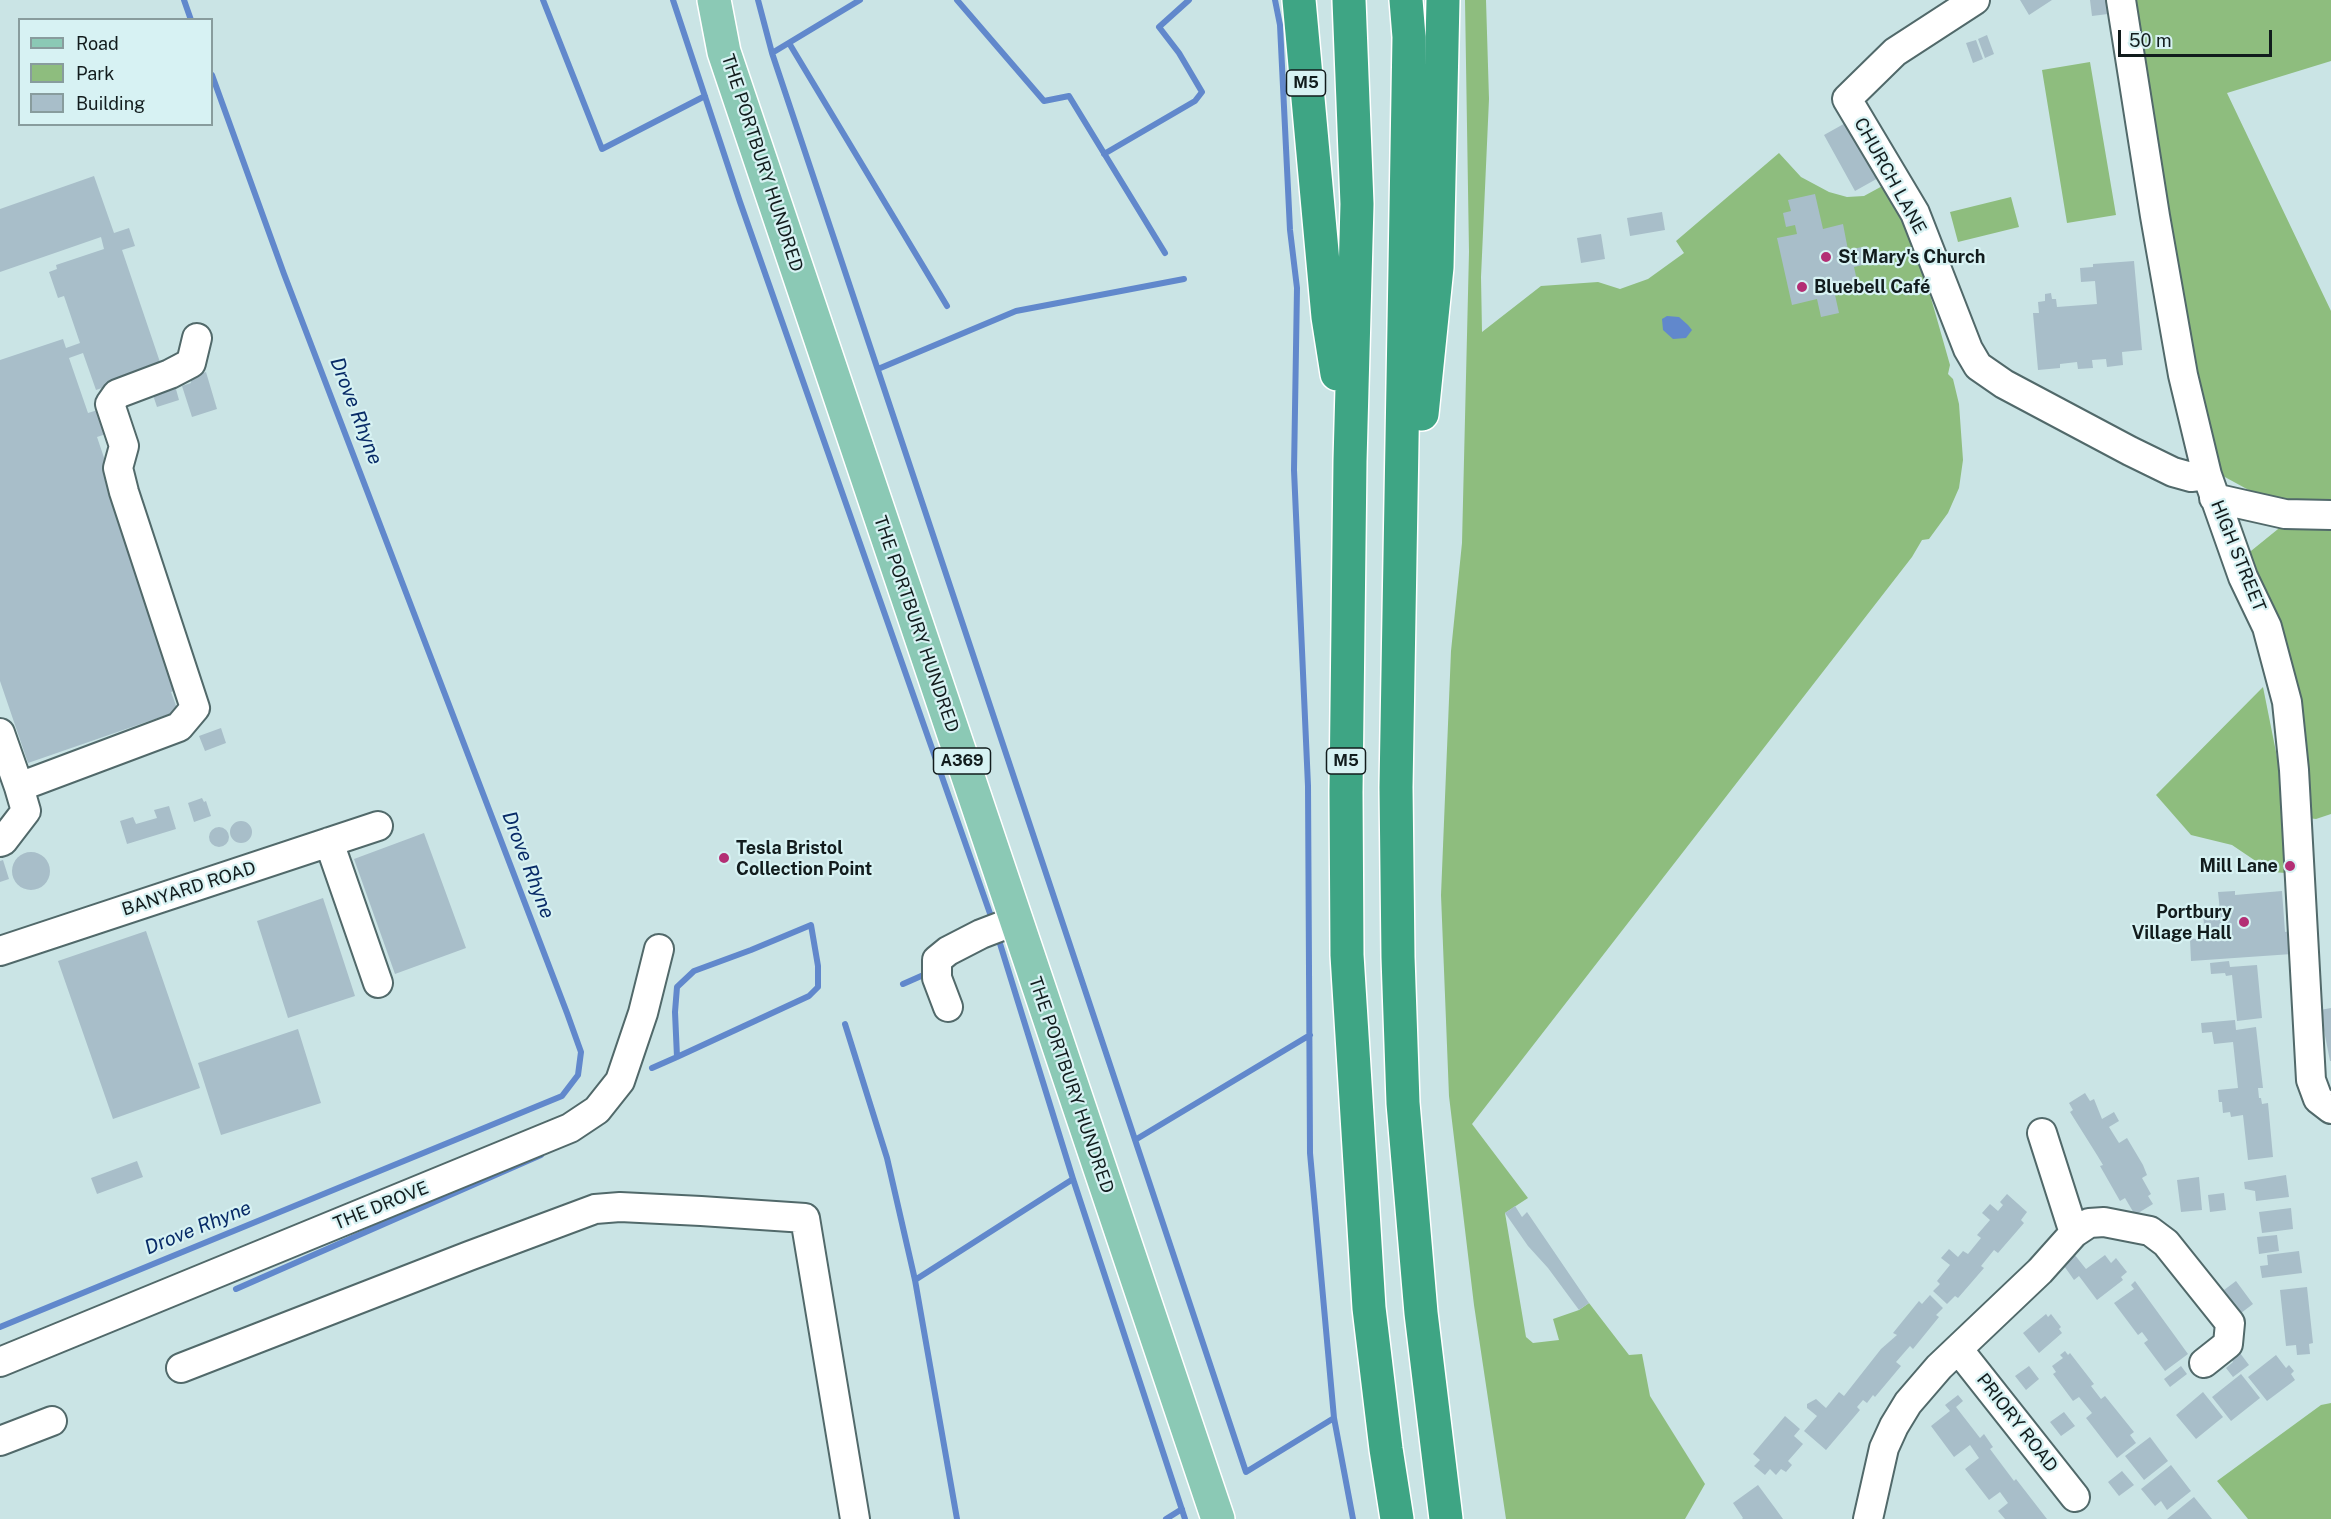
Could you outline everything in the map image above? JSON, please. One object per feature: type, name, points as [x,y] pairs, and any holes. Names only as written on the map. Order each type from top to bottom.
[{"type":"highway","name":"M5","points":[[1299,0],[1328,317],[1350,461]]},
{"type":"highway","name":"M5","points":[[1349,0],[1357,204],[1350,461],[1346,792],[1347,955],[1369,1308],[1397,1519]]},
{"type":"highway","points":[[1406,0],[1409,37],[1396,810],[1398,957],[1403,1103],[1421,1313],[1446,1519]]},
{"type":"highway","points":[[1399,642],[1437,267],[1443,0]]},
{"type":"main road","name":"THE PORTBURY HUNDRED","points":[[714,0],[724,52],[1218,1519]]},
{"type":"street","name":"CHURCH LANE","points":[[1975,0],[1895,52],[1847,99],[1915,213],[1968,349],[1978,366],[2004,384],[2172,472],[2192,477],[2285,514],[2331,515]]},
{"type":"street","name":"HIGH STREET","points":[[2121,0],[2181,363],[2210,486],[2243,577],[2266,627],[2287,702],[2294,770],[2311,1080],[2318,1099],[2331,1109]]},
{"type":"street","points":[[1968,349],[1967,331],[1972,320]]},
{"type":"street","points":[[19,787],[179,727],[195,708],[124,492],[118,468],[124,446],[110,404],[117,394],[170,374],[191,363],[197,338]]},
{"type":"street","points":[[0,733],[26,811],[0,842]]},
{"type":"street","name":"BANYARD ROAD","points":[[0,951],[378,826]]},
{"type":"street","points":[[329,842],[378,983]]},
{"type":"street","points":[[948,1007],[937,978],[938,960],[948,951],[981,934],[1015,921]]},
{"type":"street","name":"THE DROVE","points":[[0,1362],[570,1128],[597,1110],[620,1081],[643,1013],[659,949]]},
{"type":"street","points":[[2042,1133],[2074,1233]]},
{"type":"street","points":[[182,1368],[596,1209],[620,1207],[701,1210],[805,1218],[855,1519]]},
{"type":"street","points":[[1868,1519],[1884,1448],[1908,1403],[1958,1349],[2040,1270],[2074,1233],[2089,1222],[2104,1222],[2150,1231],[2166,1243],[2230,1323],[2228,1344],[2204,1363]]},
{"type":"street","name":"PRIORY ROAD","points":[[1958,1349],[2075,1497]]},
{"type":"street","points":[[0,1441],[52,1421]]},
{"type":"green space","points":[[1465,0],[1486,0],[1489,99],[1481,277],[1482,332],[1541,286],[1598,282],[1620,289],[1648,279],[1684,253],[1676,241],[1779,153],[1801,177],[1829,192],[1847,197],[1864,196],[1886,184],[1908,217],[1950,365],[1948,374],[1953,379],[1959,404],[1963,460],[1959,488],[1948,513],[1929,539],[1922,540],[1912,557],[1472,1124],[1528,1198],[1505,1213],[1526,1337],[1533,1343],[1559,1340],[1553,1319],[1579,1310],[1589,1303],[1629,1355],[1642,1354],[1650,1396],[1705,1484],[1685,1519],[1506,1519],[1474,1305],[1449,1096],[1441,895],[1451,651],[1462,543],[1469,252]]},
{"type":"green space","points":[[2136,0],[2331,0],[2331,61],[2227,93],[2331,311],[2331,504],[2290,504],[2256,494],[2223,476],[2190,341],[2161,171]]},
{"type":"green space","points":[[2090,62],[2116,215],[2067,223],[2042,70]]},
{"type":"green space","points":[[2011,197],[2019,227],[1958,242],[1950,212]]},
{"type":"green space","points":[[2283,525],[2331,528],[2331,814],[2316,819],[2308,818],[2246,555]]},
{"type":"green space","points":[[2263,687],[2281,777],[2286,873],[2272,872],[2232,845],[2191,835],[2156,795]]},
{"type":"green space","points":[[2331,1403],[2331,1519],[2248,1519],[2217,1481],[2321,1405]]},
{"type":"water","points":[[1667,316],[1679,317],[1688,325],[1692,330],[1686,338],[1673,339],[1663,330],[1662,319]]},
{"type":"building","points":[[2020,0],[2052,0],[2029,15]]},
{"type":"building","points":[[2090,0],[2107,0],[2108,14],[2092,16]]},
{"type":"building","points":[[1987,35],[1994,54],[1985,58],[1978,39]]},
{"type":"building","points":[[1976,40],[1983,59],[1973,63],[1966,43]]},
{"type":"building","points":[[1849,121],[1880,177],[1855,191],[1824,135]]},
{"type":"building","points":[[94,176],[114,233],[129,228],[135,246],[122,250],[162,368],[96,390],[83,353],[69,358],[88,413],[101,409],[109,433],[97,437],[182,688],[171,692],[178,711],[28,763],[0,681],[0,360],[63,339],[66,348],[80,343],[64,296],[58,298],[49,272],[57,269],[56,265],[104,249],[101,237],[0,272],[0,209]]},
{"type":"building","name":"St Mary's Church","points":[[1815,194],[1823,229],[1843,224],[1848,250],[1867,246],[1871,263],[1854,267],[1859,290],[1835,295],[1839,313],[1821,317],[1817,299],[1792,305],[1777,238],[1797,234],[1795,225],[1786,227],[1783,213],[1791,211],[1788,200]]},
{"type":"building","points":[[1662,212],[1665,230],[1630,236],[1627,218]]},
{"type":"building","points":[[1601,234],[1605,259],[1581,263],[1577,238]]},
{"type":"building","points":[[2134,261],[2142,350],[2122,352],[2123,365],[2107,367],[2106,359],[2092,360],[2093,368],[2078,369],[2077,362],[2060,364],[2060,368],[2038,370],[2033,313],[2039,313],[2038,302],[2045,301],[2045,294],[2051,293],[2052,299],[2056,299],[2057,307],[2097,304],[2095,281],[2081,282],[2080,268],[2093,267],[2093,264]]},
{"type":"building","points":[[206,372],[217,409],[192,417],[182,386],[191,383],[190,377]]},
{"type":"building","points":[[174,382],[179,400],[157,407],[151,389]]},
{"type":"building","points":[[221,728],[226,743],[205,751],[199,736]]},
{"type":"building","points":[[202,798],[204,802],[206,801],[211,816],[194,822],[188,803]]},
{"type":"building","points":[[169,806],[176,829],[127,844],[120,821],[133,817],[136,824],[157,818],[154,810]]},
{"type":"building","points":[[241,821],[249,824],[252,832],[249,840],[241,843],[233,840],[230,832],[233,824]]},
{"type":"building","points":[[219,827],[226,830],[229,837],[226,844],[219,847],[212,844],[209,837],[212,830]]},
{"type":"building","points":[[424,833],[466,948],[395,974],[354,859]]},
{"type":"building","points":[[31,852],[38,853],[44,858],[49,864],[49,878],[44,884],[38,889],[31,890],[24,889],[18,884],[13,878],[12,871],[13,864],[18,858],[24,853]]},
{"type":"building","points":[[3,860],[9,879],[0,882],[0,861]]},
{"type":"building","points":[[2235,891],[2235,895],[2282,891],[2285,932],[2290,931],[2292,954],[2191,961],[2190,939],[2205,938],[2203,912],[2220,911],[2218,892]]},
{"type":"building","points":[[323,898],[355,996],[288,1018],[257,921]]},
{"type":"building","points":[[146,931],[200,1088],[113,1119],[58,961]]},
{"type":"building","points":[[2229,961],[2230,967],[2257,965],[2262,1018],[2237,1021],[2232,975],[2211,974],[2210,963]]},
{"type":"building","points":[[2331,1008],[2331,1061],[2330,1061],[2320,1010]]},
{"type":"building","points":[[2235,1020],[2236,1030],[2256,1027],[2263,1088],[2258,1088],[2259,1098],[2262,1104],[2268,1103],[2273,1157],[2248,1160],[2243,1115],[2231,1117],[2230,1112],[2223,1113],[2222,1102],[2219,1102],[2218,1090],[2238,1088],[2233,1042],[2214,1044],[2212,1032],[2202,1033],[2201,1023]]},
{"type":"building","points":[[298,1029],[321,1103],[221,1135],[198,1063]]},
{"type":"building","points":[[2085,1093],[2090,1101],[2094,1099],[2102,1119],[2114,1112],[2119,1121],[2109,1127],[2119,1143],[2127,1138],[2143,1165],[2147,1175],[2142,1178],[2151,1194],[2148,1196],[2153,1204],[2135,1215],[2125,1198],[2120,1201],[2100,1166],[2103,1165],[2070,1112],[2073,1110],[2069,1103]]},
{"type":"building","points":[[137,1161],[143,1177],[97,1194],[91,1178]]},
{"type":"building","points":[[2286,1175],[2289,1197],[2256,1201],[2255,1191],[2245,1189],[2244,1182]]},
{"type":"building","points":[[2199,1177],[2202,1210],[2181,1212],[2177,1180]]},
{"type":"building","points":[[2224,1193],[2226,1210],[2210,1212],[2208,1195]]},
{"type":"building","points":[[2007,1194],[2027,1212],[2021,1220],[2024,1223],[1998,1253],[1994,1250],[1981,1266],[1984,1268],[1958,1298],[1955,1296],[1947,1304],[1933,1291],[1940,1284],[1937,1281],[1950,1265],[1941,1258],[1949,1249],[1958,1257],[1963,1251],[1968,1254],[1981,1238],[1977,1235],[1990,1220],[1982,1213],[1990,1204],[1998,1211],[2003,1205],[2000,1202]]},
{"type":"building","points":[[1515,1206],[1522,1217],[1527,1212],[1589,1303],[1579,1310],[1505,1213]]},
{"type":"building","points":[[2291,1208],[2293,1229],[2262,1233],[2259,1212]]},
{"type":"building","points":[[2277,1235],[2279,1251],[2259,1254],[2257,1237]]},
{"type":"building","points":[[2299,1251],[2302,1273],[2262,1278],[2260,1266],[2268,1265],[2267,1255]]},
{"type":"building","points":[[2074,1254],[2086,1269],[2105,1255],[2111,1263],[2116,1258],[2127,1272],[2121,1277],[2123,1280],[2097,1300],[2079,1276],[2074,1280],[2062,1263]]},
{"type":"building","points":[[2135,1281],[2188,1354],[2165,1371],[2144,1343],[2148,1340],[2142,1332],[2138,1335],[2114,1303],[2134,1289],[2131,1285]]},
{"type":"building","points":[[2236,1281],[2253,1304],[2241,1313],[2224,1290]]},
{"type":"building","points":[[2307,1287],[2313,1343],[2309,1344],[2310,1354],[2297,1355],[2296,1345],[2286,1346],[2280,1290]]},
{"type":"building","points":[[1930,1295],[1943,1308],[1936,1315],[1939,1317],[1913,1349],[1910,1346],[1896,1362],[1901,1366],[1875,1397],[1873,1395],[1867,1403],[1863,1400],[1857,1407],[1860,1410],[1826,1450],[1804,1431],[1817,1416],[1807,1408],[1807,1404],[1816,1399],[1826,1408],[1839,1392],[1844,1396],[1881,1349],[1897,1335],[1893,1333],[1919,1301],[1922,1304]]},
{"type":"building","points":[[2046,1314],[2048,1317],[2051,1314],[2061,1327],[2059,1329],[2062,1333],[2039,1353],[2023,1333]]},
{"type":"building","points":[[2065,1351],[2068,1355],[2070,1353],[2094,1384],[2091,1386],[2101,1399],[2105,1396],[2134,1432],[2130,1435],[2136,1443],[2117,1458],[2086,1418],[2092,1413],[2079,1397],[2073,1401],[2053,1374],[2056,1372],[2052,1366],[2063,1358],[2060,1355]]},
{"type":"building","points":[[2240,1353],[2249,1365],[2233,1377],[2226,1368],[2233,1362],[2231,1359]]},
{"type":"building","points":[[2276,1355],[2286,1368],[2289,1365],[2294,1371],[2291,1374],[2295,1380],[2267,1401],[2248,1377]]},
{"type":"building","points":[[2029,1366],[2039,1379],[2026,1390],[2015,1376]]},
{"type":"building","points":[[2181,1366],[2187,1374],[2170,1387],[2164,1379]]},
{"type":"building","points":[[2241,1374],[2260,1398],[2231,1421],[2212,1397]]},
{"type":"building","points":[[2203,1392],[2223,1417],[2196,1439],[2176,1415]]},
{"type":"building","points":[[1958,1395],[1963,1401],[1956,1407],[1980,1438],[1984,1434],[1993,1447],[1990,1449],[2047,1519],[2005,1519],[1998,1511],[2008,1503],[2000,1492],[1989,1500],[1965,1469],[1979,1458],[1970,1445],[1954,1457],[1931,1426],[1950,1411],[1945,1405]]},
{"type":"building","points":[[2064,1412],[2075,1426],[2061,1436],[2050,1422]]},
{"type":"building","points":[[1785,1416],[1800,1429],[1794,1436],[1803,1444],[1788,1461],[1792,1465],[1786,1472],[1781,1469],[1776,1475],[1770,1469],[1765,1475],[1754,1466],[1760,1460],[1753,1454]]},
{"type":"building","points":[[2150,1437],[2168,1461],[2144,1480],[2125,1456]]},
{"type":"building","points":[[2171,1465],[2191,1491],[2167,1510],[2161,1501],[2155,1506],[2141,1489]]},
{"type":"building","points":[[2122,1471],[2134,1485],[2119,1496],[2108,1482]]},
{"type":"building","points":[[1758,1485],[1783,1519],[1742,1519],[1733,1503]]},
{"type":"building","points":[[2194,1497],[2212,1519],[2167,1519]]},
{"type":"waterway","name":"Drove Rhyne","points":[[184,0],[190,18]]},
{"type":"waterway","points":[[543,0],[602,149],[705,96]]},
{"type":"waterway","points":[[673,0],[740,202],[993,922]]},
{"type":"waterway","points":[[758,0],[772,53],[1246,1472],[1334,1418]]},
{"type":"waterway","points":[[772,53],[860,0]]},
{"type":"waterway","points":[[957,0],[1044,101],[1069,96],[1165,253]]},
{"type":"waterway","points":[[1104,154],[1195,101],[1202,92],[1179,53],[1159,27],[1189,0]]},
{"type":"waterway","points":[[1275,0],[1280,25],[1290,230],[1297,288],[1294,470],[1308,786],[1310,1153],[1334,1418],[1353,1519]]},
{"type":"waterway","points":[[789,43],[947,306]]},
{"type":"waterway","name":"Drove Rhyne","points":[[0,1327],[562,1096],[578,1075],[581,1052],[567,1013],[284,274],[213,78]]},
{"type":"waterway","points":[[878,369],[1016,311],[1184,279]]},
{"type":"waterway","points":[[652,1068],[677,1057],[809,996],[818,987],[818,966],[811,925],[694,971],[677,987],[675,1012],[677,1057]]},
{"type":"waterway","points":[[997,934],[1073,1179],[1185,1519]]},
{"type":"waterway","points":[[903,984],[928,973]]},
{"type":"waterway","points":[[845,1024],[887,1158],[915,1280],[957,1519]]},
{"type":"waterway","points":[[1135,1140],[1310,1035]]},
{"type":"waterway","points":[[236,1289],[541,1155]]},
{"type":"waterway","points":[[915,1280],[1073,1179]]},
{"type":"waterway","points":[[1166,1519],[1182,1509]]},
{"type":"place","name":"St Mary's Church","points":[[1826,257]]},
{"type":"place","name":"Bluebell Café","points":[[1802,287]]},
{"type":"place","name":"Tesla Bristol Collection Point","points":[[724,858]]},
{"type":"place","name":"Mill Lane","points":[[2290,866]]},
{"type":"place","name":"Portbury Village Hall","points":[[2244,922]]}]
